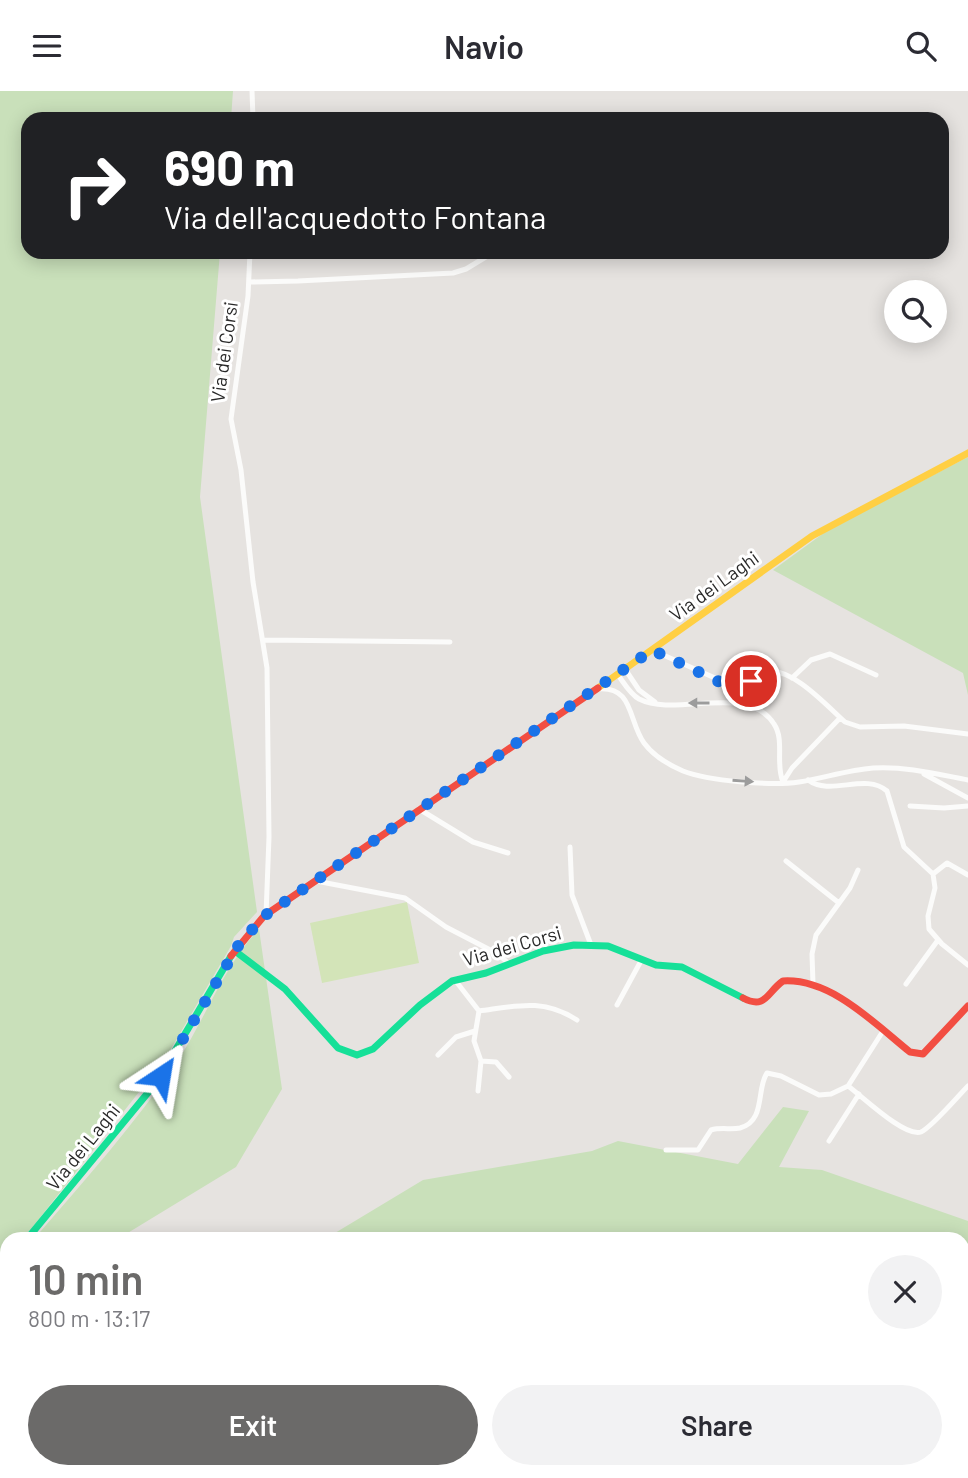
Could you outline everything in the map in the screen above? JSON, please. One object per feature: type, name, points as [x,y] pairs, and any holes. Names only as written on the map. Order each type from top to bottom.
[{"type":"main road","name":"Via dei Laghi","points":[[33,1232],[161,1076],[235,951],[266,915],[824,529],[968,453]]},
{"type":"main road","name":"Via dei Corsi","points":[[235,951],[285,989],[338,1048],[352,1054],[373,1049],[420,1005],[454,980],[482,974],[555,948],[608,946],[658,965],[682,967],[752,1003],[764,1001],[776,986],[783,982],[793,980],[813,984]]},
{"type":"main road","points":[[813,984],[827,991],[912,1053],[920,1055],[968,1006]]},
{"type":"street","points":[[252,91],[253,112]]},
{"type":"street","name":"Via dei Corsi","points":[[250,259],[250,282],[231,419],[241,470],[253,582],[264,640],[268,690],[269,837],[266,915]]},
{"type":"street","points":[[250,282],[453,273],[482,259]]},
{"type":"street","points":[[264,640],[450,642]]},
{"type":"street","points":[[652,650],[733,686],[744,685],[770,671],[781,673],[792,678],[850,725],[904,726],[968,734]]},
{"type":"street","points":[[792,678],[811,660],[830,654],[876,675]]},
{"type":"street","points":[[625,669],[643,694],[657,704]]},
{"type":"street","points":[[615,676],[643,742],[670,765],[691,774],[710,778],[783,782],[871,768],[915,770],[968,780]]},
{"type":"street","points":[[615,676],[638,699],[657,704],[721,703],[749,705],[758,709],[769,718],[777,730],[778,770],[783,782]]},
{"type":"street","points":[[596,689],[613,689],[624,696]]},
{"type":"street","points":[[783,782],[792,768],[840,718]]},
{"type":"street","points":[[915,770],[968,798]]},
{"type":"street","points":[[808,780],[821,786],[867,783],[884,788],[893,805],[904,847],[933,874],[935,888],[929,929],[968,965]]},
{"type":"street","points":[[956,806],[959,791]]},
{"type":"street","points":[[910,806],[968,806]]},
{"type":"street","points":[[419,809],[468,839],[508,853]]},
{"type":"street","points":[[570,847],[573,900],[591,945]]},
{"type":"street","points":[[786,861],[839,903]]},
{"type":"street","points":[[933,874],[944,863],[948,863],[968,875]]},
{"type":"street","points":[[813,984],[814,941],[850,888],[858,870]]},
{"type":"street","points":[[316,881],[405,898],[446,927],[493,951],[509,964]]},
{"type":"street","points":[[906,984],[938,940]]},
{"type":"street","points":[[617,1005],[642,959]]},
{"type":"street","points":[[454,980],[478,1011],[474,1047],[481,1061],[478,1091]]},
{"type":"street","points":[[478,1011],[543,1005],[577,1020]]},
{"type":"street","points":[[438,1055],[456,1037],[475,1031]]},
{"type":"street","points":[[666,1150],[698,1150],[711,1130],[747,1125],[758,1110],[767,1073],[781,1076],[819,1095],[829,1095],[848,1086],[883,1031]]},
{"type":"street","points":[[481,1061],[496,1062],[509,1077]]},
{"type":"street","points":[[848,1086],[903,1129],[915,1133],[925,1129],[968,1086]]},
{"type":"street","points":[[962,1091],[968,1097]]},
{"type":"street","points":[[829,1141],[859,1094]]},
{"type":"green space","points":[[0,91],[233,91],[232,112],[21,112],[21,259],[219,259],[200,497],[257,912],[234,937],[165,1059],[35,1224],[28,1232],[0,1232]]},
{"type":"green space","points":[[968,457],[968,695],[963,673],[773,570],[828,530]]},
{"type":"green space","points":[[407,902],[419,963],[322,983],[310,923]]},
{"type":"green space","points":[[259,929],[282,1089],[236,1167],[129,1232],[40,1232],[162,1083],[246,944]]},
{"type":"green space","points":[[783,1107],[809,1111],[779,1167],[822,1170],[968,1221],[968,1232],[337,1232],[423,1180],[592,1151],[618,1141],[738,1164]]},
{"type":"traffic: fast","points":[[235,951],[285,989],[338,1048],[357,1055],[373,1049],[420,1005],[452,981],[486,973],[543,951],[574,945],[608,946],[656,965],[682,967],[743,998]]},
{"type":"traffic: fast","points":[[33,1232],[156,1083],[231,956]]},
{"type":"traffic: slow","points":[[598,688],[812,536],[968,453]]},
{"type":"traffic: jam","points":[[231,956],[264,916],[598,688]]},
{"type":"traffic: jam","points":[[743,998],[762,1001],[783,981],[818,987],[867,1016],[910,1052],[923,1054],[968,1006]]},
{"type":"route","points":[[161,1076],[238,946],[264,916],[652,650],[722,683],[738,687],[751,681]]}]
